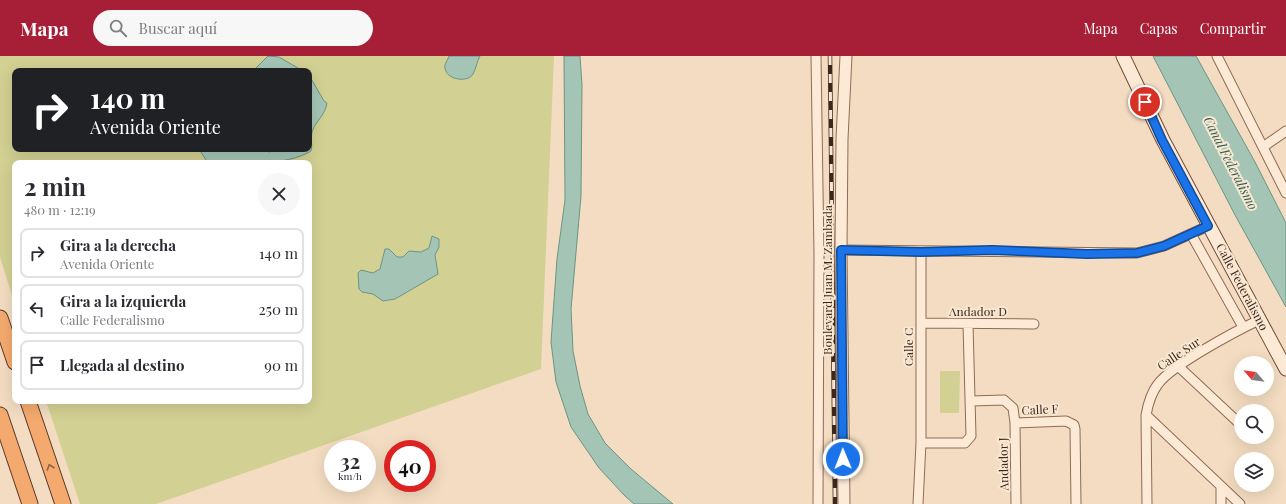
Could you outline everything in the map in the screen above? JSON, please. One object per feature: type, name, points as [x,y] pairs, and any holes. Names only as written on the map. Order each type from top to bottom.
[{"type":"highway","points":[[0,318],[12,353]]},
{"type":"highway","points":[[29,404],[62,504]]},
{"type":"highway","points":[[0,415],[3,429],[30,504]]},
{"type":"main road","name":"Calle Federalismo","points":[[1123,56],[1162,140],[1286,369]]},
{"type":"street","name":"Boulevard Juan M. Zambada","points":[[816,56],[819,254],[818,504]]},
{"type":"street","name":"Boulevard Juan M. Zambada","points":[[844,504],[841,250],[842,139],[846,56]]},
{"type":"street","points":[[1217,56],[1286,193]]},
{"type":"street","points":[[1263,147],[1286,131]]},
{"type":"street","points":[[841,250],[921,252],[992,250],[1087,254],[1137,253],[1164,246],[1208,226]]},
{"type":"street","points":[[1191,234],[1243,327]]},
{"type":"street","name":"Calle C","points":[[918,504],[921,443],[921,252]]},
{"type":"street","name":"Calle Sur","points":[[1147,504],[1146,415],[1148,402],[1158,383],[1178,366],[1243,327],[1259,320]]},
{"type":"street","name":"Andador D","points":[[921,323],[1034,324]]},
{"type":"street","points":[[921,443],[963,443],[968,441],[972,428],[968,324]]},
{"type":"street","points":[[1178,366],[1234,418]]},
{"type":"street","name":"Andador J","points":[[971,401],[1004,400],[1013,408],[1016,424],[1016,504]]},
{"type":"street","points":[[1146,415],[1240,504]]},
{"type":"street","name":"Calle F","points":[[1016,424],[1071,422],[1075,430],[1076,504]]},
{"type":"street","points":[[1221,487],[1221,504]]},
{"type":"shaded area","points":[[0,56],[554,56],[541,369],[339,440],[324,440],[324,445],[156,504],[80,504],[47,404],[312,404],[312,160],[12,160],[12,295],[0,257]]},
{"type":"shaded area","points":[[940,371],[960,371],[959,413],[940,413]]},
{"type":"water","points":[[268,56],[279,57],[298,68],[256,68]]},
{"type":"water","points":[[449,56],[480,56],[473,74],[467,79],[458,79],[453,78],[446,72],[445,65]]},
{"type":"water","points":[[564,56],[580,56],[582,85],[581,196],[571,309],[573,351],[580,386],[588,414],[605,443],[631,469],[673,504],[634,504],[625,496],[599,468],[571,427],[556,382],[551,342],[557,259],[565,200]]},
{"type":"water","name":"Canal Federalismo","points":[[1153,56],[1196,56],[1255,162],[1286,223],[1286,307],[1235,215]]},
{"type":"water","points":[[312,80],[324,101],[327,103],[312,132]]},
{"type":"water","points":[[201,152],[309,152],[288,160],[206,160]]},
{"type":"water","points":[[432,236],[439,239],[439,247],[435,255],[438,274],[395,299],[383,301],[373,294],[362,292],[359,289],[358,273],[361,270],[373,273],[380,269],[385,249],[389,249],[397,257],[403,257],[409,251],[421,252],[429,248]]},
{"type":"railway","points":[[830,56],[835,504]]},
{"type":"route","points":[[843,459],[841,250],[921,252],[992,250],[1087,254],[1137,253],[1164,246],[1208,226],[1162,140],[1145,102]]}]
